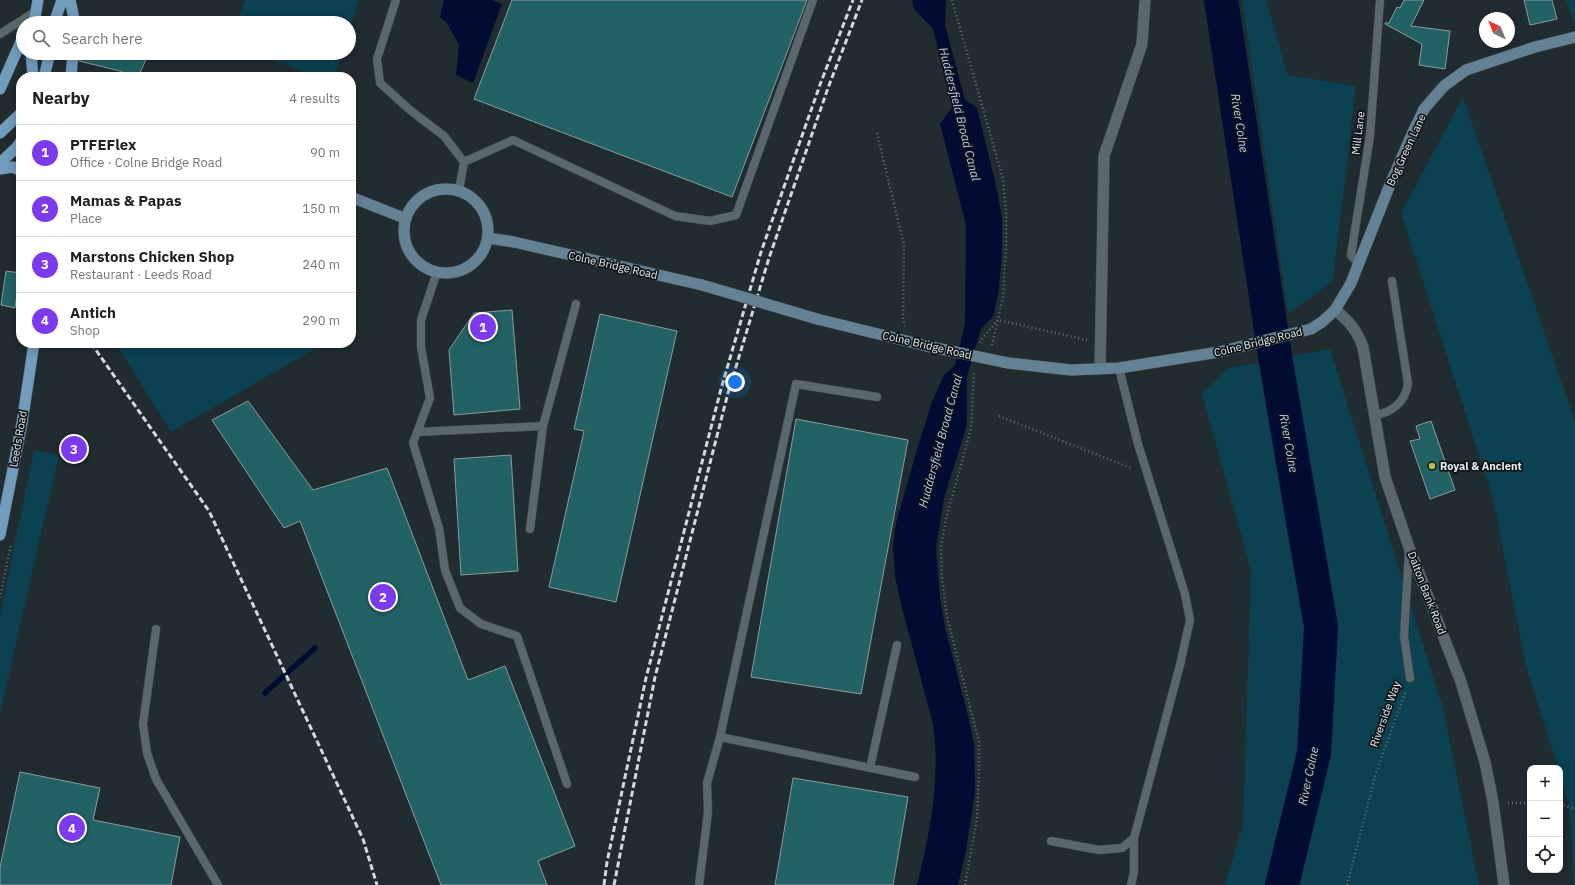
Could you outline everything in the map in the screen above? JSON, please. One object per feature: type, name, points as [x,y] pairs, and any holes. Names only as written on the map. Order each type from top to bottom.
[{"type":"main road","points":[[56,16],[62,0]]},
{"type":"main road","points":[[70,0],[73,16]]},
{"type":"main road","name":"Bog Green Lane","points":[[1351,283],[1388,187],[1413,132],[1424,110],[1444,86],[1466,70],[1535,47],[1575,37]]},
{"type":"main road","points":[[0,89],[16,53]]},
{"type":"main road","points":[[32,60],[33,72]]},
{"type":"main road","points":[[45,72],[48,60]]},
{"type":"main road","points":[[71,72],[72,60]]},
{"type":"main road","points":[[0,133],[16,118]]},
{"type":"main road","points":[[0,163],[16,148]]},
{"type":"main road","points":[[0,169],[13,167],[16,168]]},
{"type":"main road","points":[[444,188],[459,190],[470,195],[479,204],[485,214],[488,226],[488,238],[483,251],[475,262],[464,269],[450,273],[437,272],[424,268],[414,260],[407,249],[403,236],[404,218],[408,210],[418,198],[430,190],[444,188]]},
{"type":"main road","points":[[356,199],[404,218]]},
{"type":"main road","name":"Colne Bridge Road","points":[[488,238],[514,242],[702,285],[817,319],[908,342],[1008,363],[1071,370],[1119,368],[1219,352],[1311,329],[1322,322],[1335,310],[1351,283]]},
{"type":"main road","name":"Leeds Road","points":[[0,535],[22,423],[33,348]]},
{"type":"street","points":[[1100,369],[1104,156],[1142,44],[1145,0]]},
{"type":"street","name":"Dalton Bank Road","points":[[1335,310],[1349,321],[1358,333],[1363,347],[1385,476],[1409,547],[1461,682],[1485,762],[1493,802],[1504,885]]},
{"type":"lane","points":[[396,0],[378,59],[380,83],[410,110],[444,136],[464,162],[459,190]]},
{"type":"lane","points":[[464,162],[513,140],[675,216],[710,220],[736,215],[813,0]]},
{"type":"lane","name":"Mill Lane","points":[[1359,265],[1351,255],[1370,136],[1380,0]]},
{"type":"lane","points":[[0,34],[16,25]]},
{"type":"lane","points":[[437,272],[421,320],[421,346],[430,398],[413,443],[439,528],[445,570],[460,608],[481,624],[517,636],[567,784]]},
{"type":"lane","points":[[1374,415],[1383,414],[1392,410],[1405,396],[1408,384],[1392,281]]},
{"type":"lane","points":[[530,529],[544,426],[576,304]]},
{"type":"lane","points":[[1119,368],[1138,444],[1185,594],[1190,620],[1180,665],[1134,838],[1134,872],[1132,885]]},
{"type":"lane","points":[[699,885],[708,812],[707,783],[720,737],[796,384],[877,397]]},
{"type":"lane","points":[[417,432],[544,426]]},
{"type":"lane","name":"Riverside Way","points":[[1409,547],[1404,636],[1410,678]]},
{"type":"lane","points":[[156,629],[143,724],[147,753],[156,779],[218,885]]},
{"type":"lane","points":[[870,768],[897,645]]},
{"type":"lane","points":[[720,737],[915,777]]},
{"type":"lane","points":[[1051,841],[1099,850],[1122,848],[1134,838]]},
{"type":"path","points":[[952,0],[1002,179],[1006,211],[1006,246],[1003,297],[993,343]]},
{"type":"path","points":[[877,133],[904,245],[903,318],[908,342]]},
{"type":"path","points":[[998,320],[1101,344]]},
{"type":"path","points":[[979,347],[981,340],[998,320]]},
{"type":"path","points":[[965,885],[977,819],[979,742],[947,617],[942,579],[941,546],[946,519],[971,428],[974,369]]},
{"type":"path","points":[[999,416],[1147,474]]},
{"type":"path","name":"Riverside Way","points":[[1347,885],[1376,773],[1410,678]]},
{"type":"path","points":[[1493,802],[1527,803]]},
{"type":"path","points":[[1563,805],[1575,809]]},
{"type":"shaded area","points":[[245,0],[359,0],[354,16],[239,16]]},
{"type":"shaded area","points":[[1242,0],[1266,0],[1288,75],[1356,86],[1333,281],[1288,314]]},
{"type":"shaded area","points":[[1566,0],[1575,0],[1575,23]]},
{"type":"shaded area","points":[[274,60],[340,60],[336,72],[304,72]]},
{"type":"shaded area","points":[[1463,97],[1575,421],[1575,885],[1569,805],[1563,786],[1563,765],[1557,765],[1526,666],[1493,499],[1401,213]]},
{"type":"shaded area","points":[[119,348],[316,348],[171,432]]},
{"type":"shaded area","points":[[1330,349],[1443,708],[1479,885],[1225,885],[1243,824],[1251,570],[1202,394],[1228,368]]},
{"type":"shaded area","points":[[34,450],[59,455],[0,714],[0,615]]},
{"type":"water","points":[[444,0],[492,0],[502,4],[473,83],[456,75],[459,45],[447,23],[440,17]]},
{"type":"water","name":"Huddersfield Broad Canal","points":[[912,0],[946,0],[945,25],[965,100],[977,108],[995,181],[1002,217],[1002,251],[999,290],[993,316],[981,329],[967,376],[966,428],[944,498],[936,548],[940,598],[945,627],[974,744],[975,792],[966,851],[958,885],[917,885],[933,805],[936,765],[935,744],[933,724],[895,576],[893,546],[896,523],[932,402],[944,375],[955,365],[965,324],[966,225],[940,124],[953,106],[933,29],[914,9]]},
{"type":"building","points":[[512,0],[807,0],[732,197],[474,99]]},
{"type":"building","points":[[1404,0],[1424,0],[1411,26],[1450,31],[1445,69],[1419,65],[1422,44],[1385,24],[1389,23],[1397,7],[1400,8]]},
{"type":"building","points":[[1524,0],[1552,0],[1557,19],[1530,25]]},
{"type":"building","points":[[146,60],[140,72],[122,72],[79,61]]},
{"type":"building","points":[[6,271],[16,272],[15,308],[1,305]]},
{"type":"building","points":[[512,310],[520,409],[454,415],[449,350],[474,313]]},
{"type":"building","points":[[600,314],[677,331],[616,602],[549,587],[584,431],[574,429]]},
{"type":"building","points":[[248,401],[313,490],[387,468],[468,680],[505,666],[575,846],[538,861],[547,885],[441,885],[300,521],[284,528],[212,420]]},
{"type":"building","points":[[796,419],[908,440],[861,694],[751,677]]},
{"type":"building","name":"Royal & Ancient","points":[[1431,421],[1455,490],[1430,499],[1410,441],[1420,439],[1416,426]]},
{"type":"building","points":[[511,455],[518,571],[461,575],[454,459]]},
{"type":"building","points":[[20,772],[100,788],[93,820],[180,837],[171,885],[0,885],[0,867]]},
{"type":"building","points":[[793,778],[908,797],[893,885],[775,885]]},
{"type":"waterway","name":"River Colne","points":[[1221,0],[1275,356],[1321,627],[1314,753],[1282,885]]},
{"type":"waterway","points":[[265,693],[315,648]]},
{"type":"railway","points":[[604,885],[607,862],[646,678],[721,389],[761,252],[821,82],[853,0]]},
{"type":"railway","points":[[614,885],[655,677],[728,393],[769,258],[828,88],[862,0]]},
{"type":"railway","points":[[95,348],[209,511],[363,839],[377,885]]},
{"type":"place","name":"PTFEFlex","points":[[483,327]]},
{"type":"place","name":"Marstons Chicken Shop","points":[[74,449]]},
{"type":"place","name":"Royal & Ancient","points":[[1432,466]]},
{"type":"place","name":"Mamas & Papas","points":[[383,597]]},
{"type":"place","name":"Antich","points":[[72,828]]}]
